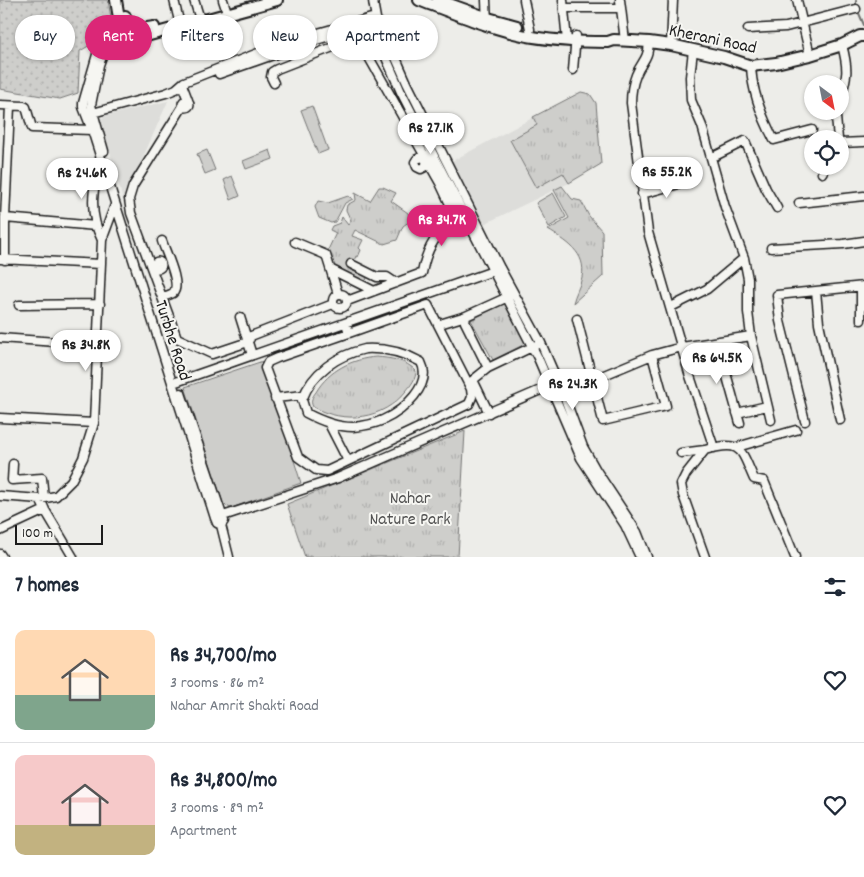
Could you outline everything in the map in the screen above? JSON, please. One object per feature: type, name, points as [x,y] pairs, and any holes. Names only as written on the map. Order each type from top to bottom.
[{"type":"main road","points":[[116,0],[122,15]]},
{"type":"main road","points":[[122,0],[125,15]]},
{"type":"main road","points":[[201,15],[224,4],[257,0]]},
{"type":"main road","points":[[152,35],[277,0]]},
{"type":"main road","name":"Kherani Road","points":[[419,0],[457,7]]},
{"type":"main road","name":"Kherani Road","points":[[438,0],[522,35],[571,39],[610,36],[614,40],[671,45],[751,66],[776,63],[810,55],[842,45],[863,33]]},
{"type":"main road","name":"Kherani Road","points":[[487,21],[571,39]]},
{"type":"street","points":[[174,0],[178,15]]},
{"type":"street","points":[[194,0],[199,15]]},
{"type":"street","points":[[373,0],[375,15]]},
{"type":"street","points":[[486,0],[487,21]]},
{"type":"street","points":[[524,0],[530,29]]},
{"type":"street","points":[[671,45],[673,0]]},
{"type":"street","points":[[797,0],[804,23],[810,55]]},
{"type":"street","points":[[573,70],[571,39],[563,4],[620,4],[624,41]]},
{"type":"street","points":[[748,29],[786,27],[856,9]]},
{"type":"street","points":[[317,54],[351,40],[357,40],[362,45],[496,270],[530,332],[540,343],[583,447],[628,523],[640,557]]},
{"type":"street","points":[[649,42],[648,56],[637,73],[632,89],[631,103],[648,232],[692,382],[714,448]]},
{"type":"street","points":[[842,45],[847,70],[846,75]]},
{"type":"street","points":[[693,50],[690,77],[691,100],[702,126],[725,207],[744,258],[748,277],[750,336],[771,420]]},
{"type":"street","points":[[101,60],[89,114],[92,130],[115,205],[140,272]]},
{"type":"street","points":[[89,114],[180,87],[253,60]]},
{"type":"street","points":[[274,83],[271,77],[272,72],[301,60]]},
{"type":"street","points":[[180,87],[185,102],[133,186],[129,199],[131,213],[153,267],[177,338],[212,354],[248,342],[251,336],[335,306],[340,308],[346,303],[374,291],[422,273],[425,257],[432,242],[442,229],[456,217],[387,60]]},
{"type":"street","points":[[397,60],[496,270]]},
{"type":"street","points":[[751,66],[751,77],[758,104],[774,140],[804,132]]},
{"type":"street","points":[[0,105],[26,107],[32,128],[92,130]]},
{"type":"street","points":[[10,106],[3,198],[5,218],[3,259],[100,264]]},
{"type":"street","points":[[89,114],[219,517],[224,521],[221,525],[229,557]]},
{"type":"street","points":[[712,158],[745,142],[762,182],[777,208]]},
{"type":"street","points":[[849,142],[864,142]]},
{"type":"street","points":[[428,157],[440,148]]},
{"type":"street","points":[[100,158],[92,191],[96,226],[102,240]]},
{"type":"street","points":[[642,194],[686,182]]},
{"type":"street","points":[[799,203],[864,196]]},
{"type":"street","points":[[0,496],[42,498],[56,496],[71,481],[83,458],[94,423],[99,345],[102,240],[115,205]]},
{"type":"street","points":[[5,218],[96,226]]},
{"type":"street","points":[[162,241],[176,281],[175,290],[172,294],[162,297]]},
{"type":"street","points":[[770,248],[864,241]]},
{"type":"street","points":[[295,242],[326,255],[338,294]]},
{"type":"street","points":[[671,307],[707,288],[744,258]]},
{"type":"street","points":[[351,264],[377,277],[387,277],[396,283]]},
{"type":"street","points":[[140,272],[153,267]]},
{"type":"street","points":[[332,270],[374,291]]},
{"type":"street","points":[[175,382],[496,270]]},
{"type":"street","points":[[805,421],[782,329],[777,295],[863,286],[862,320]]},
{"type":"street","points":[[816,291],[819,322],[840,420]]},
{"type":"street","points":[[338,294],[343,295],[346,303],[346,323]]},
{"type":"street","points":[[338,294],[334,298],[335,306],[346,323],[349,333]]},
{"type":"street","points":[[442,323],[466,316],[510,296]]},
{"type":"street","points":[[431,300],[489,413]]},
{"type":"street","points":[[19,304],[100,304]]},
{"type":"street","points":[[428,305],[471,389],[472,397],[470,404],[327,471],[316,470],[298,457],[265,368],[268,362],[277,358],[349,333],[428,305]]},
{"type":"street","points":[[466,316],[465,322],[488,368]]},
{"type":"street","points":[[240,317],[252,355]]},
{"type":"street","points":[[577,319],[603,421],[666,406],[652,355]]},
{"type":"street","points":[[530,332],[533,347],[581,458],[628,523],[637,532],[647,557]]},
{"type":"street","points":[[592,380],[652,355],[682,347],[750,336]]},
{"type":"street","points":[[0,338],[99,345]]},
{"type":"street","points":[[719,341],[740,423]]},
{"type":"street","points":[[473,380],[488,368],[540,343]]},
{"type":"street","points":[[371,349],[388,349],[409,356],[421,362],[425,373],[411,400],[394,414],[373,424],[362,426],[330,424],[306,413],[303,405],[304,394],[316,376],[334,361],[354,352],[371,349]]},
{"type":"street","points":[[219,517],[338,478],[558,383]]},
{"type":"street","points":[[275,398],[304,394]]},
{"type":"street","points":[[737,413],[767,406]]},
{"type":"street","points":[[0,418],[94,423]]},
{"type":"street","points":[[330,424],[348,461]]},
{"type":"street","points":[[681,453],[731,446],[737,447],[796,430]]},
{"type":"street","points":[[392,440],[399,452]]},
{"type":"street","points":[[737,447],[754,479],[764,482],[795,557]]},
{"type":"street","points":[[705,450],[686,474],[681,484],[683,495],[705,557]]},
{"type":"street","points":[[12,464],[12,480],[42,478],[42,498],[45,510],[73,557]]},
{"type":"street","points":[[0,531],[45,510]]},
{"type":"shaded area","points":[[581,92],[590,94],[596,103],[601,164],[569,183],[484,224],[452,161]]},
{"type":"shaded area","points":[[168,101],[123,200],[101,119],[104,116]]},
{"type":"green space","points":[[0,0],[108,0],[110,15],[85,15],[85,48],[80,51],[78,93],[60,99],[0,89]]},
{"type":"green space","points":[[581,92],[590,94],[596,103],[601,164],[569,183],[563,173],[536,188],[510,140],[537,125],[533,117]]},
{"type":"green space","points":[[312,106],[328,150],[318,154],[301,110]]},
{"type":"green space","points":[[207,150],[215,170],[205,174],[197,154]]},
{"type":"green space","points":[[270,150],[273,159],[246,169],[243,161]]},
{"type":"green space","points":[[232,176],[240,196],[231,200],[224,180]]},
{"type":"green space","points":[[562,186],[572,199],[581,201],[589,216],[602,231],[603,276],[573,303],[582,277],[581,261],[578,254],[568,243],[548,230],[569,218],[554,190]]},
{"type":"green space","points":[[379,187],[396,193],[391,201],[408,213],[410,221],[403,226],[397,240],[384,244],[355,230],[352,236],[363,240],[359,248],[361,250],[358,257],[356,256],[350,270],[366,276],[367,279],[365,281],[333,267],[327,252],[336,233],[330,230],[332,226],[340,223],[342,217],[348,225],[351,221],[346,210],[347,205],[356,200],[355,193],[370,201]]},
{"type":"green space","points":[[553,193],[566,217],[549,227],[536,203]]},
{"type":"green space","points":[[348,196],[353,199],[345,203],[335,222],[331,223],[319,218],[315,207],[318,201],[328,203]]},
{"type":"green space","points":[[507,302],[529,342],[493,360],[471,320]]},
{"type":"green space","points":[[376,357],[403,362],[416,371],[411,384],[397,401],[375,413],[350,417],[337,416],[313,407],[313,396],[321,384],[334,372],[358,360]]},
{"type":"green space","points":[[263,361],[301,483],[231,508],[223,503],[185,387]]},
{"type":"green space","name":"Nahar Nature Park","points":[[465,431],[458,557],[305,557],[287,504]]},
{"type":"waterway","points":[[856,0],[856,7]]},
{"type":"waterway","points":[[858,11],[864,25]]}]
